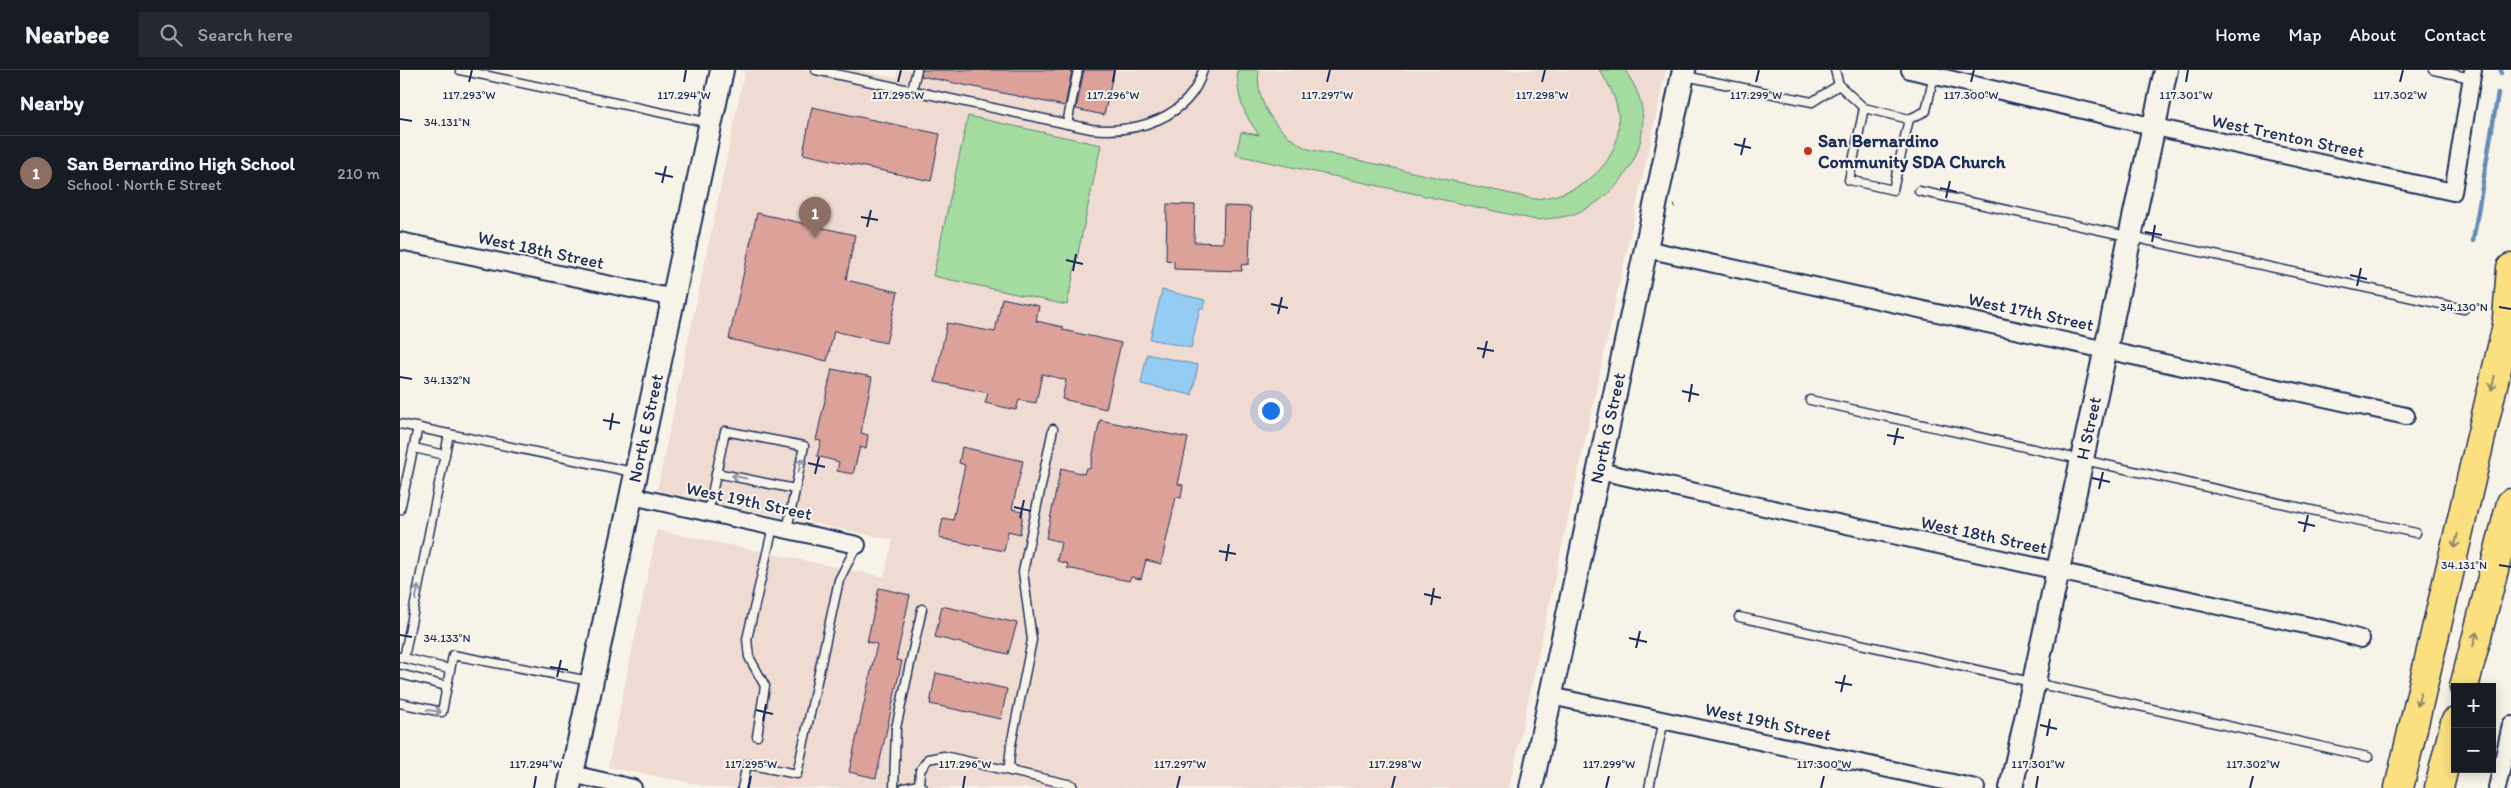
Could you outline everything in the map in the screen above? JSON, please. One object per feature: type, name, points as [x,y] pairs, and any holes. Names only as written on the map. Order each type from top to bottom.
[{"type":"highway","points":[[2399,788],[2509,313],[2511,268]]},
{"type":"highway","points":[[2465,683],[2511,504]]},
{"type":"highway","points":[[2438,788],[2453,728]]},
{"type":"street","name":"North E Street","points":[[570,781],[722,70]]},
{"type":"street","name":"West Trenton Street","points":[[1910,70],[2154,127],[2453,192],[2472,74]]},
{"type":"street","name":"H Street","points":[[2011,788],[2166,70]]},
{"type":"street","name":"North G Street","points":[[1531,788],[1684,73]]},
{"type":"street","name":"West 18th Street","points":[[400,241],[674,298]]},
{"type":"street","name":"West 17th Street","points":[[1646,249],[2406,416]]},
{"type":"street","name":"West 18th Street","points":[[1599,470],[2332,631],[2361,639]]},
{"type":"street","name":"West 19th Street","points":[[632,496],[857,545]]},
{"type":"street","name":"West 19th Street","points":[[1551,696],[1976,788]]},
{"type":"street","points":[[2497,788],[2511,725]]},
{"type":"street","points":[[570,781],[633,788]]},
{"type":"lane","points":[[460,70],[711,123]]},
{"type":"lane","points":[[816,70],[1067,124],[1113,132],[1141,127],[1164,117],[1186,102],[1200,82],[1202,70]]},
{"type":"lane","points":[[912,90],[917,70]]},
{"type":"lane","points":[[1067,124],[1078,70]]},
{"type":"lane","points":[[1835,70],[1839,85],[1864,108],[1909,119],[1926,111],[1934,76]]},
{"type":"lane","points":[[2434,70],[2472,74]]},
{"type":"lane","points":[[1684,73],[1812,102],[1839,85]]},
{"type":"lane","points":[[1864,108],[1849,180],[1894,190],[1909,119]]},
{"type":"lane","points":[[1920,191],[2464,309]]},
{"type":"lane","points":[[1810,400],[2416,532]]},
{"type":"lane","points":[[400,424],[637,473]]},
{"type":"lane","points":[[400,510],[418,428]]},
{"type":"lane","points":[[1012,771],[1009,764],[1011,745],[1032,640],[1023,572],[1053,429]]},
{"type":"lane","points":[[708,513],[725,431],[804,446],[795,489],[780,528],[747,639],[749,657],[765,686],[757,736]]},
{"type":"lane","points":[[449,434],[402,658],[449,669]]},
{"type":"lane","points":[[414,448],[445,455]]},
{"type":"lane","points":[[716,473],[795,489]]},
{"type":"lane","points":[[742,788],[747,764],[796,774],[839,580],[857,545]]},
{"type":"lane","points":[[894,788],[896,728],[922,609]]},
{"type":"lane","points":[[1738,617],[2368,757]]},
{"type":"lane","points":[[400,703],[442,712],[453,655],[592,682]]},
{"type":"lane","points":[[400,674],[446,686]]},
{"type":"lane","points":[[1649,788],[1664,720]]},
{"type":"lane","points":[[904,788],[921,786],[920,771],[928,759],[944,756],[1072,787]]},
{"type":"path","points":[[1674,206],[1679,206]]},
{"type":"shaded area","points":[[745,70],[856,70],[896,78],[898,70],[1666,70],[1509,788],[717,788],[608,767],[657,530],[884,577],[893,540],[657,490]]},
{"type":"green space","points":[[1237,70],[1259,70],[1258,83],[1260,95],[1271,117],[1287,135],[1308,149],[1534,199],[1559,194],[1581,185],[1598,172],[1610,155],[1617,136],[1618,115],[1612,93],[1599,70],[1625,70],[1638,94],[1642,113],[1642,133],[1637,152],[1628,169],[1602,199],[1585,209],[1567,216],[1536,220],[1236,155],[1241,132],[1259,135],[1242,105],[1238,89]]},
{"type":"green space","points":[[968,116],[1101,145],[1067,305],[933,276]]},
{"type":"water","points":[[1162,290],[1205,300],[1203,308],[1200,308],[1191,348],[1150,339]]},
{"type":"water","points":[[1147,354],[1198,365],[1192,395],[1141,384]]},
{"type":"building","points":[[922,70],[1072,70],[1065,106],[921,76]]},
{"type":"building","points":[[1084,70],[1114,70],[1104,115],[1076,109]]},
{"type":"building","points":[[812,107],[940,134],[931,181],[803,154]]},
{"type":"building","points":[[1167,204],[1195,205],[1194,242],[1223,243],[1224,206],[1251,207],[1249,264],[1241,265],[1242,271],[1174,269],[1174,261],[1166,260]]},
{"type":"building","points":[[757,213],[855,235],[846,280],[898,292],[886,343],[834,331],[827,361],[729,339]]},
{"type":"building","points":[[1002,298],[1039,306],[1036,321],[1063,327],[1063,330],[1121,343],[1106,409],[1062,399],[1066,380],[1042,374],[1036,403],[1019,400],[1016,410],[985,403],[988,393],[935,382],[947,323],[995,332]]},
{"type":"building","points":[[832,369],[872,377],[861,433],[868,435],[866,449],[860,447],[853,474],[837,471],[839,462],[817,456],[821,441],[816,440]]},
{"type":"building","points":[[1100,420],[1188,438],[1178,484],[1183,485],[1181,498],[1176,497],[1161,564],[1146,560],[1141,579],[1131,577],[1129,581],[1067,568],[1068,564],[1057,561],[1061,542],[1046,538],[1061,468],[1084,474],[1086,468],[1090,469]]},
{"type":"building","points":[[962,447],[1023,461],[1012,509],[1023,511],[1020,534],[1008,531],[1004,551],[939,538],[943,518],[953,520],[965,465],[959,463]]},
{"type":"building","points":[[879,588],[910,595],[896,660],[902,661],[876,778],[849,772],[877,644],[867,642]]},
{"type":"building","points":[[942,606],[1017,623],[1008,654],[935,637]]},
{"type":"building","points":[[936,673],[1007,689],[1001,719],[930,704]]},
{"type":"waterway","points":[[2473,241],[2498,93]]},
{"type":"place","name":"San Bernardino Community SDA Church","points":[[1808,151]]},
{"type":"place","name":"San Bernardino High School","points":[[815,238]]}]
